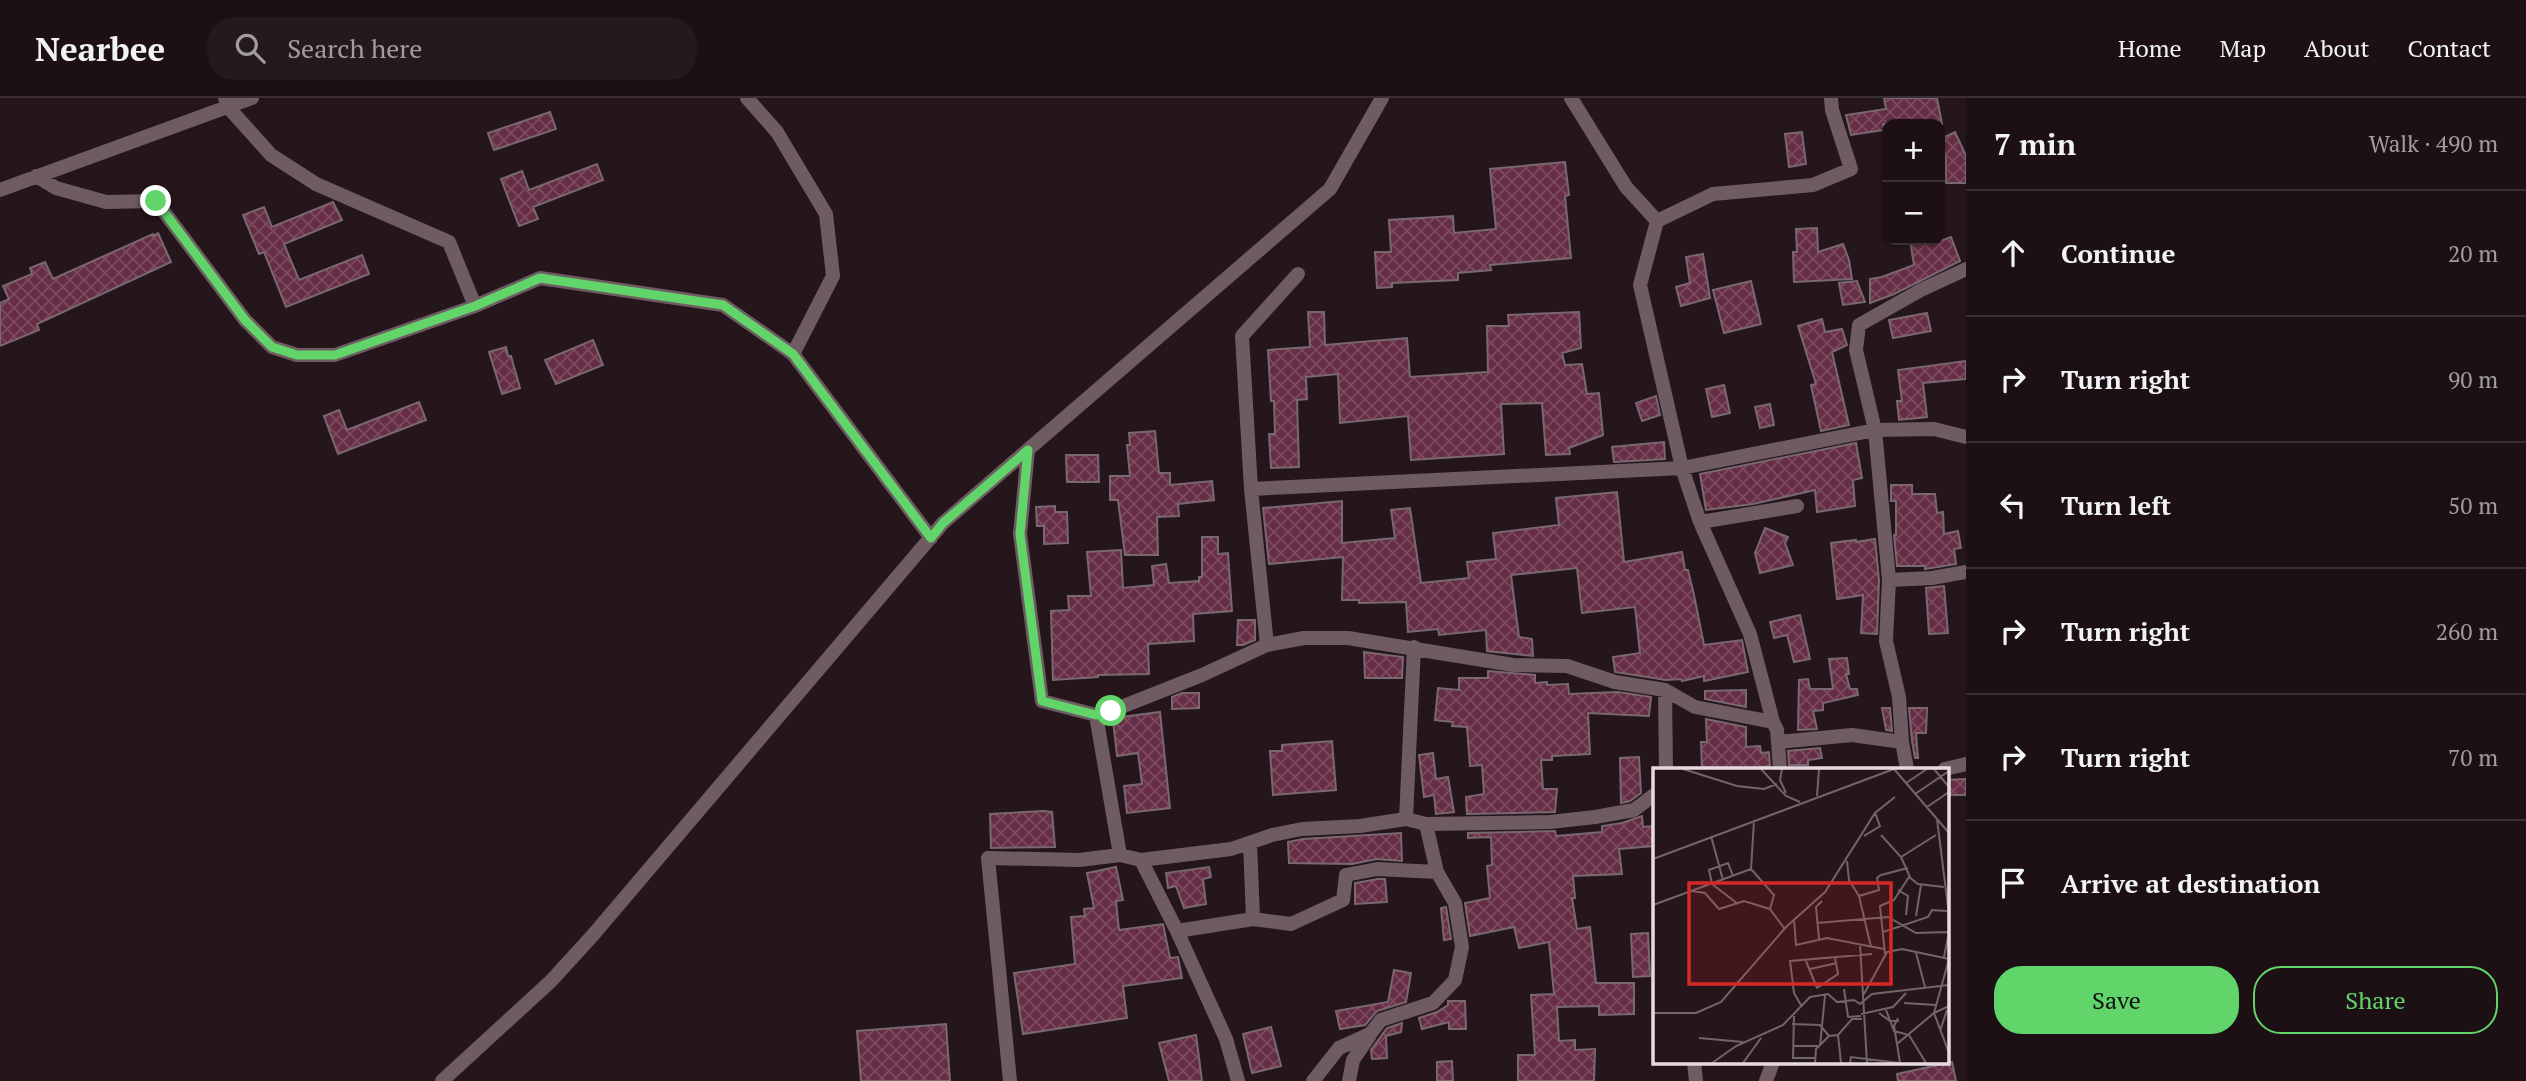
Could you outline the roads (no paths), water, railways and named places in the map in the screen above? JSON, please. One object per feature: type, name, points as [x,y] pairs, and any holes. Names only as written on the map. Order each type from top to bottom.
[{"type":"street","points":[[0,190],[227,102],[252,98]]},
{"type":"street","points":[[747,98],[777,132],[826,214],[833,276],[793,354]]},
{"type":"street","points":[[442,1081],[551,981],[593,935],[943,523],[1329,188],[1382,98]]},
{"type":"street","points":[[1571,98],[1626,187],[1657,221]]},
{"type":"street","points":[[1780,768],[1777,730],[1750,634],[1700,522],[1682,468],[1640,285],[1657,221],[1713,194],[1812,185],[1852,169],[1832,110],[1831,98]]},
{"type":"street","points":[[227,102],[271,155],[316,184],[449,242],[475,306]]},
{"type":"street","points":[[36,176],[56,188],[106,202],[156,201],[245,320],[272,347],[297,355],[335,355],[475,306],[540,278],[723,305],[793,354],[931,538]]},
{"type":"street","points":[[1907,768],[1899,697],[1886,641],[1889,580],[1875,430],[1856,350],[1859,325],[1921,290],[1966,270]]},
{"type":"street","points":[[1267,645],[1251,489],[1242,336],[1298,274]]},
{"type":"street","points":[[1251,489],[1682,468],[1875,430],[1934,429],[1966,437]]},
{"type":"street","points":[[1028,450],[1020,534],[1042,701],[1096,715],[1202,675],[1267,645],[1304,638],[1348,638],[1513,665],[1567,666],[1615,682],[1665,690],[1695,707],[1773,722]]},
{"type":"street","points":[[1700,522],[1797,506]]},
{"type":"street","points":[[1889,580],[1932,578],[1966,572]]},
{"type":"street","points":[[1406,819],[1414,647]]},
{"type":"street","points":[[1665,690],[1666,768]]},
{"type":"street","points":[[1096,715],[1119,855]]},
{"type":"street","points":[[1778,742],[1852,735],[1902,742]]},
{"type":"street","points":[[1948,768],[1966,764]]},
{"type":"street","points":[[1010,1081],[988,858],[1079,860],[1119,855],[1141,860],[1231,849],[1272,835],[1303,829],[1360,826],[1406,819],[1426,824],[1550,822],[1634,810],[1653,796]]},
{"type":"street","points":[[1349,1081],[1353,1060],[1381,1020],[1433,1003],[1455,980],[1462,947],[1455,903],[1437,872],[1426,824]]},
{"type":"street","points":[[1250,844],[1253,919]]},
{"type":"street","points":[[1141,860],[1226,1039],[1238,1081]]},
{"type":"street","points":[[1177,931],[1253,919],[1291,924],[1343,900],[1346,875],[1377,869],[1437,872]]},
{"type":"street","points":[[1313,1081],[1339,1048],[1370,1034]]},
{"type":"street","points":[[1694,1063],[1696,1081]]},
{"type":"street","points":[[1766,1081],[1773,1063]]}]
